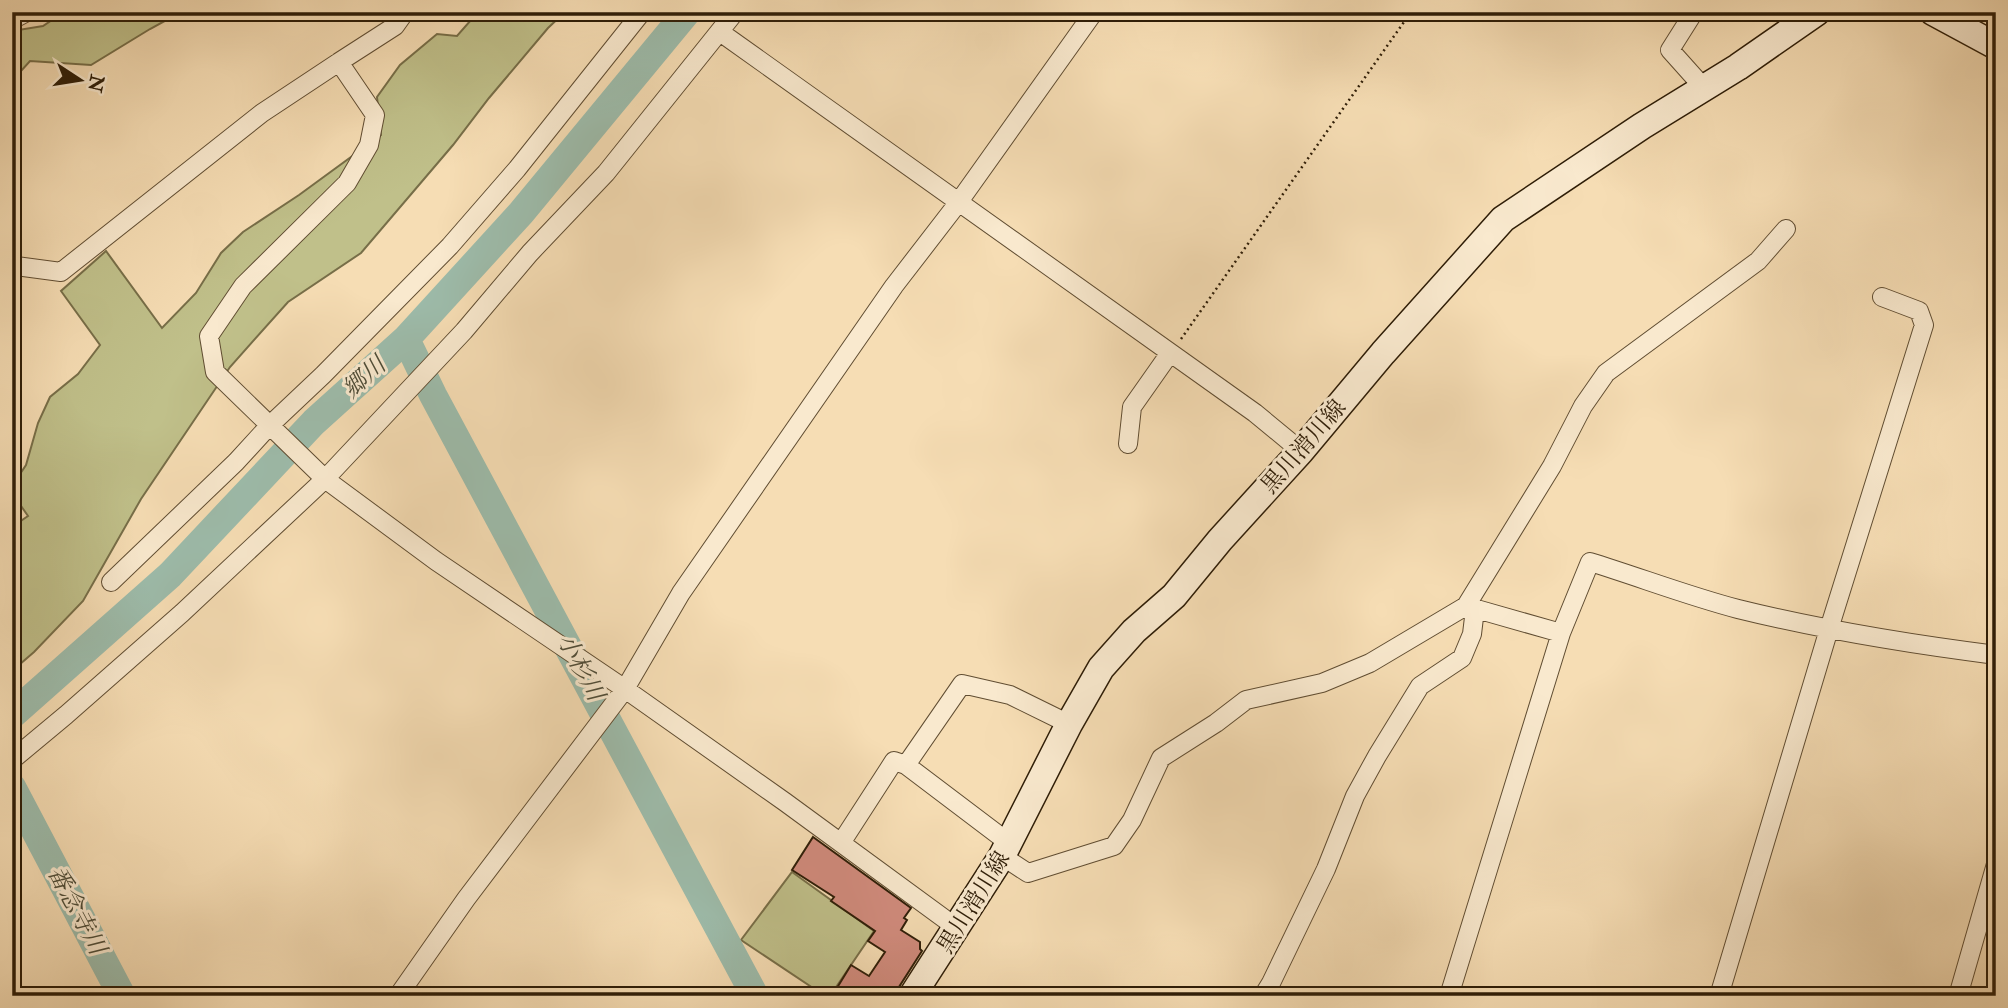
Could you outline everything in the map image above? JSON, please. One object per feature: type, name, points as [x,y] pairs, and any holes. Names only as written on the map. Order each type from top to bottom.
[{"type":"main road","name":"黒川滑川線","points":[[912,996],[1005,850],[1069,724],[1101,668],[1134,631],[1174,596],[1383,353],[1503,219],[1642,126],[1738,67],[1817,12]]},
{"type":"main road","points":[[1933,12],[1996,46]]},
{"type":"street","points":[[12,20],[27,12]]},
{"type":"street","points":[[12,268],[16,266],[61,272],[262,113],[395,26],[405,12]]},
{"type":"street","points":[[111,582],[236,462],[450,246],[517,169],[642,12]]},
{"type":"street","points":[[12,760],[182,613],[325,479],[464,331],[530,253],[606,173],[735,12]]},
{"type":"street","points":[[398,996],[466,899],[625,689],[681,593],[894,286],[958,203],[1094,12]]},
{"type":"street","points":[[1694,12],[1670,50],[1704,88]]},
{"type":"street","points":[[720,32],[1255,413],[1301,451]]},
{"type":"street","points":[[339,62],[375,115],[369,145],[347,183],[243,286],[209,336],[215,372],[325,479],[436,561],[625,689],[957,928]]},
{"type":"street","points":[[841,843],[894,761],[906,765],[1028,873],[1114,846],[1132,820],[1161,758],[1246,700],[1322,683],[1370,663],[1471,607],[1552,466],[1583,406],[1606,373],[1758,261],[1786,229]]},
{"type":"street","points":[[1719,996],[1924,325],[1919,311],[1882,297]]},
{"type":"street","points":[[1128,444],[1132,407],[1170,353]]},
{"type":"street","points":[[1449,996],[1561,633],[1590,562],[1735,608],[1829,629],[1920,645],[1996,654]]},
{"type":"street","points":[[1471,607],[1561,633]]},
{"type":"street","points":[[1264,996],[1326,869],[1354,796],[1377,756],[1420,686],[1462,658],[1472,634],[1471,607]]},
{"type":"street","points":[[906,765],[962,684],[1010,695],[1069,724]]},
{"type":"street","points":[[1958,996],[1996,864]]},
{"type":"path","points":[[1170,353],[1410,12]]},
{"type":"green space","points":[[64,12],[181,12],[91,65],[30,61],[12,81],[12,31],[43,26]]},
{"type":"green space","points":[[478,12],[565,12],[548,28],[361,253],[288,302],[230,367],[141,499],[83,601],[12,671],[12,527],[28,516],[12,493],[12,486],[26,465],[38,423],[50,397],[78,374],[100,345],[61,291],[106,251],[162,328],[196,293],[221,253],[243,232],[381,135],[377,97],[400,65],[437,34],[457,36]]},
{"type":"green space","points":[[792,872],[874,931],[830,996],[825,996],[741,940]]},
{"type":"building","points":[[813,837],[911,908],[904,918],[907,920],[901,930],[920,942],[922,951],[896,996],[832,996],[851,965],[869,976],[885,952],[868,941],[875,931],[831,901],[834,897],[792,870]]},
{"type":"waterway","name":"郷川","points":[[12,715],[170,575],[314,422],[406,339],[521,213],[687,12]]},
{"type":"waterway","name":"小杉川","points":[[406,339],[433,395],[755,996]]},
{"type":"waterway","name":"番念寺川","points":[[12,787],[122,996]]}]
